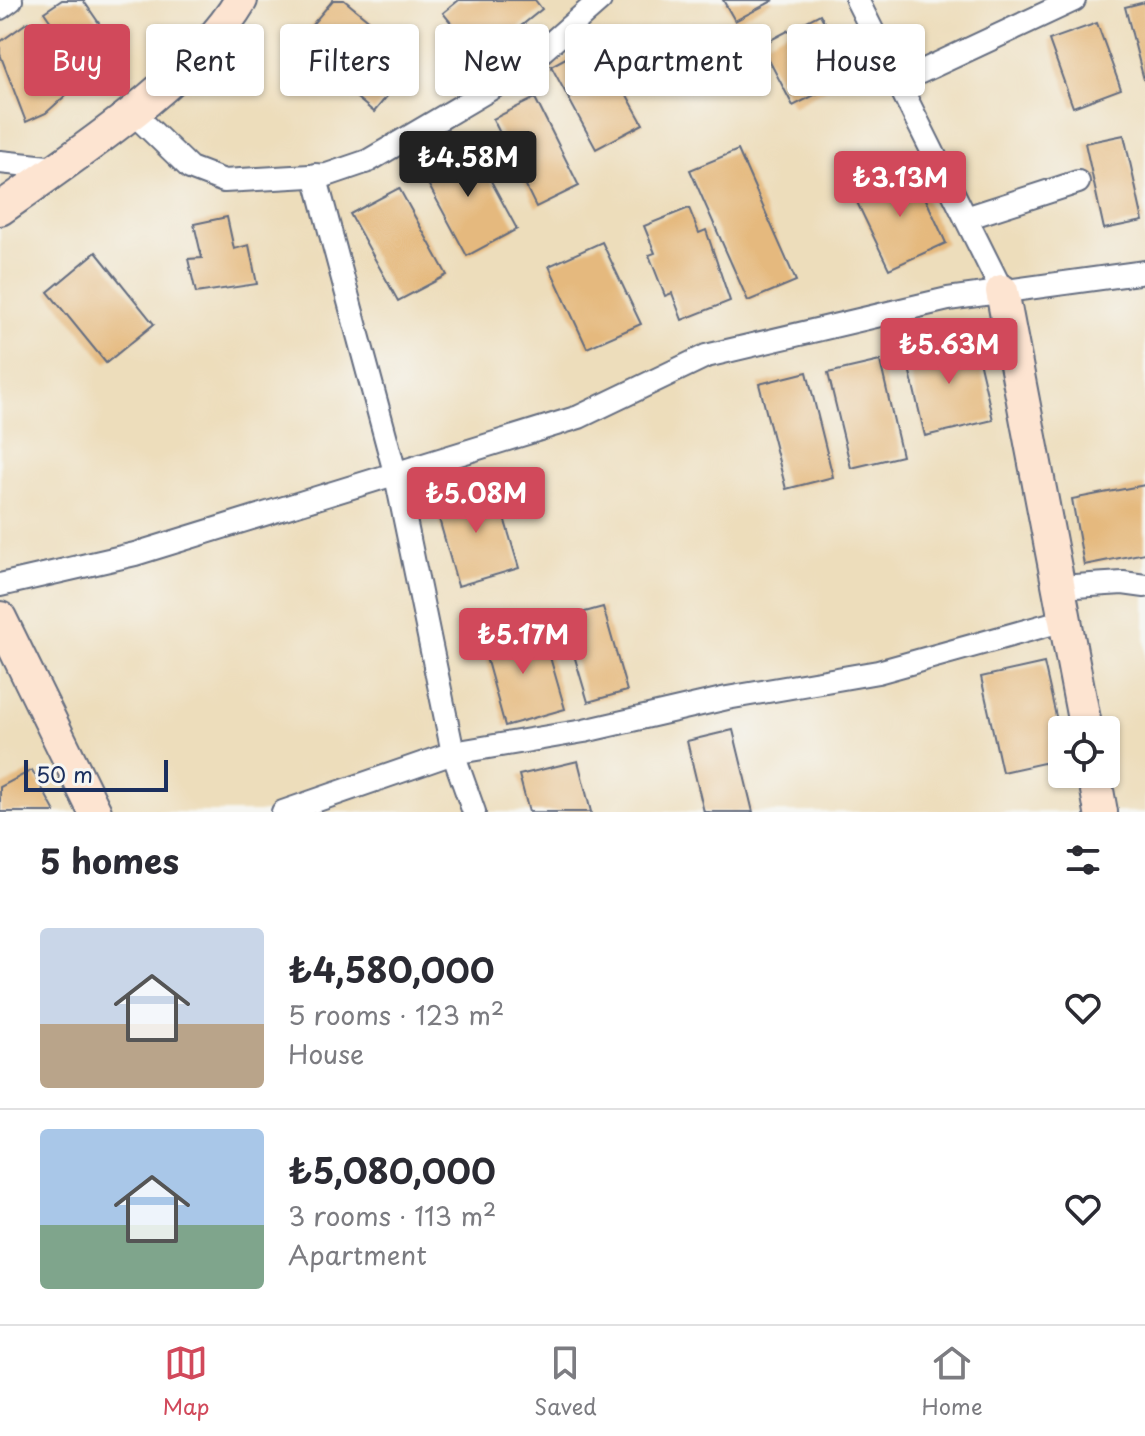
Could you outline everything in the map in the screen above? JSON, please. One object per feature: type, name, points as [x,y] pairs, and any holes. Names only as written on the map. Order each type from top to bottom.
[{"type":"street","points":[[0,8],[11,0]]},
{"type":"street","points":[[0,209],[132,112],[193,57],[233,15],[241,0]]},
{"type":"street","points":[[132,112],[190,168],[224,181],[327,175],[368,161],[516,74],[600,0]]},
{"type":"street","points":[[857,0],[869,24]]},
{"type":"street","points":[[925,70],[1074,0]]},
{"type":"street","points":[[906,96],[1002,291],[1083,716]]},
{"type":"street","points":[[0,162],[57,168]]},
{"type":"street","points":[[315,175],[396,476],[453,753],[474,812]]},
{"type":"street","points":[[966,218],[1078,182]]},
{"type":"street","points":[[0,585],[135,554],[396,476],[579,417],[706,356],[933,302],[1145,272]]},
{"type":"street","points":[[1059,587],[1123,583],[1145,586]]},
{"type":"street","points":[[0,618],[95,812]]},
{"type":"street","points":[[283,812],[319,806],[453,753],[584,731],[727,698],[878,672],[1065,620]]},
{"type":"street","points":[[1097,788],[1101,812]]},
{"type":"building","points":[[62,0],[83,0],[100,24],[52,24],[44,12]]},
{"type":"building","points":[[333,0],[344,0],[373,24],[313,24]]},
{"type":"building","points":[[459,0],[535,0],[542,9],[523,24],[452,24],[443,13]]},
{"type":"building","points":[[723,0],[774,0],[735,21]]},
{"type":"building","points":[[1145,2],[1145,80],[1144,80],[1125,7]]},
{"type":"building","points":[[820,14],[825,24],[801,24]]},
{"type":"building","points":[[1097,23],[1121,89],[1073,107],[1049,40]]},
{"type":"building","points":[[24,25],[24,96],[65,96],[46,113],[26,122],[0,54],[0,42]]},
{"type":"building","points":[[787,31],[787,95],[771,64],[771,40]]},
{"type":"building","points":[[565,58],[565,92],[551,66]]},
{"type":"building","points":[[355,96],[387,96],[374,112]]},
{"type":"building","points":[[567,96],[627,96],[643,124],[596,149]]},
{"type":"building","points":[[788,96],[813,96],[793,106]]},
{"type":"building","points":[[535,98],[579,186],[536,207],[493,119]]},
{"type":"building","points":[[1124,135],[1143,221],[1104,229],[1085,143]]},
{"type":"building","points":[[470,142],[517,229],[467,256],[420,169]]},
{"type":"building","points":[[738,150],[796,281],[748,301],[690,170]]},
{"type":"building","points":[[912,169],[946,243],[889,269],[854,196]]},
{"type":"building","points":[[399,188],[447,275],[398,301],[350,214]]},
{"type":"building","points":[[689,208],[699,233],[706,230],[730,301],[682,320],[672,293],[665,296],[649,255],[655,253],[644,226]]},
{"type":"building","points":[[227,217],[234,249],[249,245],[257,284],[196,293],[188,259],[202,258],[194,224]]},
{"type":"building","points":[[602,242],[641,324],[587,348],[549,266]]},
{"type":"building","points":[[96,252],[154,324],[106,363],[48,292]]},
{"type":"building","points":[[973,335],[993,420],[925,436],[905,351]]},
{"type":"building","points":[[880,361],[902,456],[851,468],[828,373]]},
{"type":"building","points":[[807,372],[833,477],[786,489],[759,384]]},
{"type":"building","points":[[494,484],[519,568],[458,586],[434,501]]},
{"type":"building","points":[[1145,485],[1145,553],[1084,565],[1072,499]]},
{"type":"building","points":[[603,607],[627,691],[588,702],[563,618]]},
{"type":"building","points":[[541,626],[565,709],[505,726],[482,643]]},
{"type":"building","points":[[1044,663],[1056,716],[1048,716],[1048,762],[1002,772],[981,677]]},
{"type":"building","points":[[733,730],[753,812],[704,812],[687,741]]},
{"type":"building","points":[[578,761],[591,812],[529,812],[519,775]]},
{"type":"building","points":[[32,770],[55,812],[0,812],[0,787]]}]
